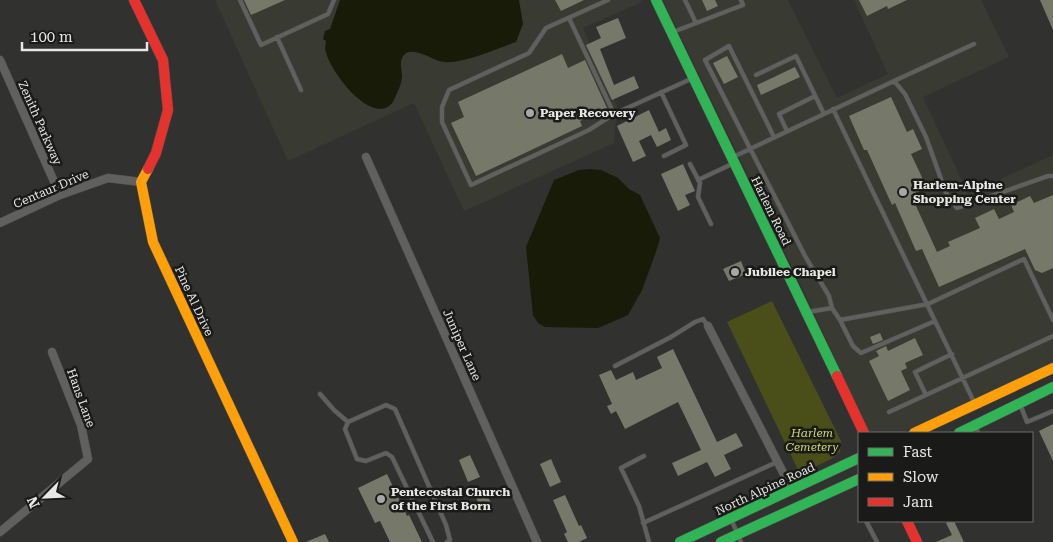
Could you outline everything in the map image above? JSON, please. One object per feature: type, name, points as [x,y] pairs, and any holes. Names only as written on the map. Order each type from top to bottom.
[{"type":"main road","points":[[134,0],[163,60],[168,110],[156,153],[141,182]]},
{"type":"main road","name":"Harlem Road","points":[[656,0],[864,432]]},
{"type":"main road","name":"Pine Al Drive","points":[[141,182],[153,242],[294,542]]},
{"type":"main road","points":[[916,432],[1053,368]]},
{"type":"main road","points":[[964,432],[977,429],[1053,387]]},
{"type":"main road","name":"North Alpine Road","points":[[680,542],[858,458]]},
{"type":"main road","points":[[721,542],[740,538],[858,479]]},
{"type":"main road","points":[[908,522],[917,542]]},
{"type":"street","name":"Zenith Parkway","points":[[0,60],[60,195]]},
{"type":"street","name":"Juniper Lane","points":[[366,157],[537,542]]},
{"type":"street","name":"Centaur Drive","points":[[0,223],[60,195],[108,178],[141,182]]},
{"type":"street","points":[[708,326],[792,490]]},
{"type":"street","name":"Hans Lane","points":[[0,532],[88,459],[81,425],[52,352]]},
{"type":"lane","points":[[240,0],[261,44],[328,14],[334,0]]},
{"type":"lane","points":[[608,0],[546,28],[529,53],[449,90],[442,107],[442,122],[471,185],[589,130],[614,114],[693,78]]},
{"type":"lane","points":[[685,0],[696,23]]},
{"type":"lane","points":[[671,32],[743,5],[741,0]]},
{"type":"lane","points":[[569,18],[614,114]]},
{"type":"lane","points":[[277,38],[302,90]]},
{"type":"lane","points":[[698,180],[751,148],[974,44]]},
{"type":"lane","points":[[774,137],[729,46],[705,60],[805,256],[829,296],[832,308],[853,346],[861,352],[936,321]]},
{"type":"lane","points":[[756,75],[796,56],[824,114]]},
{"type":"lane","points":[[894,81],[904,94],[926,137],[946,193],[957,208],[1048,176],[1053,176]]},
{"type":"lane","points":[[661,92],[686,145],[664,156]]},
{"type":"lane","points":[[787,132],[779,114],[815,96]]},
{"type":"lane","points":[[833,109],[976,405]]},
{"type":"lane","points":[[690,164],[700,183],[698,196],[711,224]]},
{"type":"lane","points":[[840,320],[928,304],[1024,259],[1053,320]]},
{"type":"lane","points":[[806,313],[832,308]]},
{"type":"lane","points":[[615,366],[695,322],[703,319],[708,326]]},
{"type":"lane","points":[[889,412],[1053,336]]},
{"type":"lane","points":[[926,395],[916,372],[952,354]]},
{"type":"lane","points":[[320,394],[348,422]]},
{"type":"lane","points":[[1020,404],[1027,422],[1053,411]]},
{"type":"lane","points":[[433,542],[392,457],[386,453],[366,461],[357,459],[345,429],[348,422],[386,405],[395,408],[446,526],[450,540],[447,542]]},
{"type":"lane","points":[[644,456],[621,468],[639,506],[649,542]]},
{"type":"lane","points":[[643,522],[777,462]]},
{"type":"lane","points":[[731,519],[740,538]]},
{"type":"lane","points":[[867,522],[877,542]]},
{"type":"shaded area","points":[[215,0],[641,0],[642,2],[583,28],[617,105],[614,143],[464,211],[414,103],[288,161]]},
{"type":"shaded area","points":[[340,0],[519,0],[523,24],[516,42],[461,61],[445,62],[413,52],[405,54],[401,62],[401,83],[393,102],[384,108],[374,108],[352,93],[342,81],[334,69],[325,48],[326,41],[323,39],[325,31],[330,29]]},
{"type":"shaded area","points":[[663,0],[788,0],[837,98],[888,74],[854,0],[981,0],[1009,57],[923,97],[968,194],[1053,155],[1053,363],[983,397],[903,432],[869,432],[811,306]]},
{"type":"shaded area","points":[[579,170],[601,170],[618,178],[629,189],[640,195],[660,238],[642,290],[628,315],[598,328],[545,327],[538,323],[533,315],[526,247],[554,180]]},
{"type":"green space","name":"Harlem Cemetery","points":[[772,301],[841,441],[840,452],[833,458],[800,474],[727,322]]},
{"type":"building","points":[[244,0],[285,0],[251,15]]},
{"type":"building","points":[[555,0],[584,0],[561,11]]},
{"type":"building","points":[[702,0],[715,0],[718,6],[707,11]]},
{"type":"building","points":[[859,0],[907,0],[888,9],[887,6],[867,16]]},
{"type":"building","points":[[1040,0],[1053,0],[1053,30]]},
{"type":"building","points":[[618,18],[626,38],[600,49],[614,85],[634,76],[639,88],[612,100],[586,45],[601,38],[596,27]]},
{"type":"building","name":"Paper Recovery","points":[[562,54],[568,68],[585,60],[607,108],[580,121],[582,126],[476,176],[451,123],[464,117],[458,102]]},
{"type":"building","points":[[727,56],[738,77],[724,84],[713,63]]},
{"type":"building","points":[[795,67],[800,77],[761,95],[757,85]]},
{"type":"building","name":"Harlem-Alpine Shopping Center","points":[[891,97],[907,132],[913,129],[922,149],[911,154],[927,188],[911,195],[937,252],[950,246],[948,242],[980,228],[975,218],[994,209],[999,219],[1014,212],[1011,205],[1030,196],[1034,203],[1053,195],[1053,268],[1042,273],[1035,270],[1025,249],[939,287],[922,249],[916,251],[895,203],[892,205],[849,116]]},
{"type":"building","points":[[649,110],[659,132],[666,128],[671,140],[657,147],[651,135],[639,141],[646,156],[633,162],[617,126]]},
{"type":"building","points":[[683,164],[695,191],[685,195],[690,205],[678,211],[661,174]]},
{"type":"building","name":"Jubilee Chapel","points":[[741,261],[746,274],[729,281],[723,269]]},
{"type":"building","points":[[880,333],[883,340],[873,344],[870,337]]},
{"type":"building","points":[[915,338],[923,355],[905,363],[907,368],[901,371],[910,390],[888,401],[869,361],[879,356],[876,351],[886,346],[888,351]]},
{"type":"building","points":[[673,349],[717,442],[736,433],[743,446],[724,455],[731,469],[715,477],[707,462],[678,476],[672,463],[701,450],[678,402],[625,429],[616,411],[611,414],[607,406],[612,404],[599,375],[611,370],[616,380],[633,372],[636,380],[662,368],[657,357]]},
{"type":"building","points":[[1053,424],[1053,461],[1039,431]]},
{"type":"building","points":[[470,455],[480,477],[468,482],[459,460]]},
{"type":"building","points":[[551,459],[561,482],[550,487],[540,464]]},
{"type":"building","name":"Pentecostal Church of the First Born","points":[[387,474],[422,542],[390,542],[380,521],[375,523],[358,488]]},
{"type":"building","points":[[485,490],[493,508],[482,512],[475,495]]},
{"type":"building","points":[[565,495],[579,526],[581,525],[587,538],[579,542],[568,542],[564,534],[567,532],[553,500]]},
{"type":"building","points":[[954,522],[964,542],[936,542],[952,535],[946,523]]},
{"type":"building","points":[[325,534],[329,542],[306,542]]},
{"type":"traffic: fast","points":[[656,0],[837,376]]},
{"type":"traffic: fast","points":[[961,432],[1053,387]]},
{"type":"traffic: fast","points":[[680,542],[858,458]]},
{"type":"traffic: fast","points":[[721,542],[858,479]]},
{"type":"traffic: slow","points":[[148,169],[141,182],[153,242],[293,542]]},
{"type":"traffic: slow","points":[[916,432],[1053,368]]},
{"type":"traffic: jam","points":[[134,0],[163,60],[168,110],[156,153],[148,169]]},
{"type":"traffic: jam","points":[[837,376],[864,432]]},
{"type":"traffic: jam","points":[[907,522],[917,542]]},
{"type":"place","name":"Paper Recovery","points":[[530,113]]},
{"type":"place","name":"Harlem-Alpine Shopping Center","points":[[903,192]]},
{"type":"place","name":"Jubilee Chapel","points":[[735,272]]},
{"type":"place","name":"Pentecostal Church of the First Born","points":[[381,499]]}]
